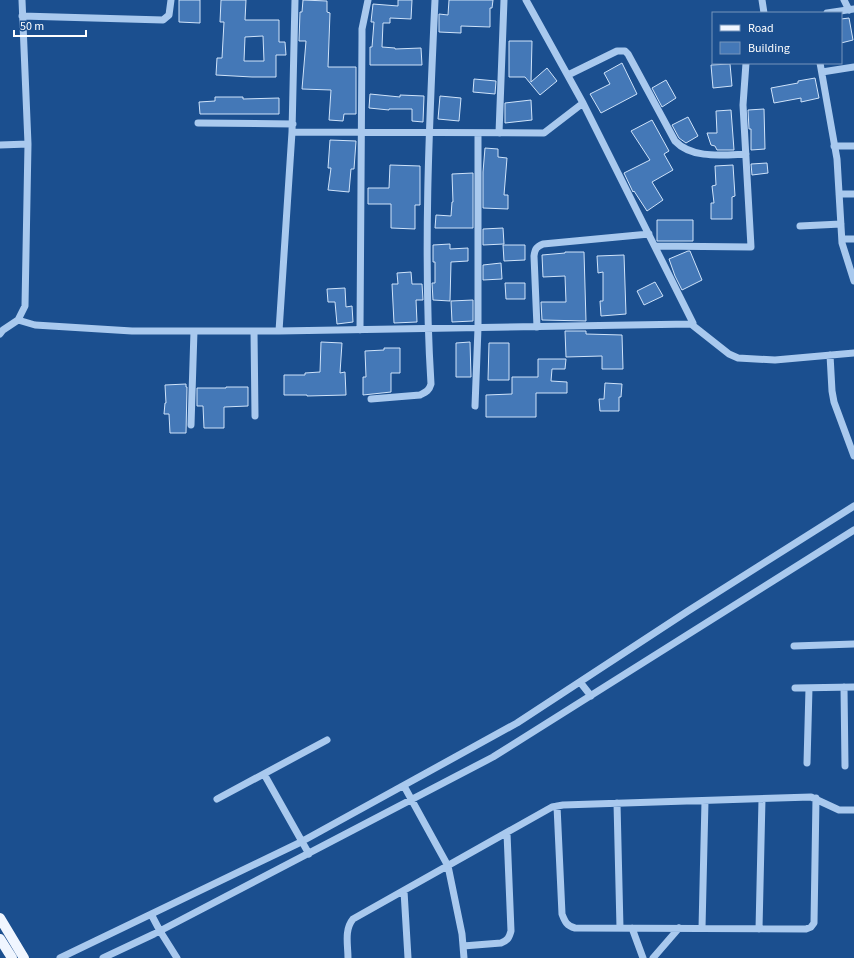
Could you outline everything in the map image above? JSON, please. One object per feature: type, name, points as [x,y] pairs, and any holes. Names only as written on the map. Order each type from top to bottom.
[{"type":"main road","points":[[0,918],[24,958]]},
{"type":"main road","points":[[0,939],[12,958]]},
{"type":"street","points":[[0,334],[3,330],[18,320],[25,306],[28,144],[22,0]]},
{"type":"street","points":[[22,16],[163,20],[169,15],[171,0]]},
{"type":"street","points":[[279,331],[292,128],[295,0]]},
{"type":"street","points":[[360,330],[362,28],[368,0]]},
{"type":"street","points":[[371,399],[420,395],[430,389],[431,384],[428,328],[429,133],[435,0]]},
{"type":"street","points":[[499,133],[504,0]]},
{"type":"street","points":[[526,0],[583,103],[693,323],[691,324]]},
{"type":"street","points":[[762,0],[764,12]]},
{"type":"street","points":[[835,12],[851,10],[844,0]]},
{"type":"street","points":[[568,75],[617,51],[624,51],[628,54],[675,141],[680,146],[700,154],[707,155],[746,154]]},
{"type":"street","points":[[655,246],[751,247],[743,105],[746,64]]},
{"type":"street","points":[[820,64],[834,146],[842,239],[844,251],[854,281]]},
{"type":"street","points":[[822,72],[854,67]]},
{"type":"street","points":[[198,123],[362,133],[544,133],[583,103]]},
{"type":"street","points":[[475,406],[478,328],[478,133]]},
{"type":"street","points":[[0,145],[28,144]]},
{"type":"street","points":[[834,146],[854,146]]},
{"type":"street","points":[[839,194],[854,194]]},
{"type":"street","points":[[800,226],[841,224]]},
{"type":"street","points":[[536,327],[534,250],[537,246],[543,244],[649,234]]},
{"type":"street","points":[[842,239],[854,238]]},
{"type":"street","points":[[18,320],[35,325],[132,331],[360,330],[691,324],[733,357],[771,361],[854,353]]},
{"type":"street","points":[[191,425],[194,331]]},
{"type":"street","points":[[254,331],[255,416]]},
{"type":"street","points":[[830,355],[833,396],[854,456]]},
{"type":"street","points":[[60,958],[302,841],[517,724],[688,611],[854,506]]},
{"type":"street","points":[[103,958],[160,931],[493,757],[854,530]]},
{"type":"street","points":[[794,646],[854,644]]},
{"type":"street","points":[[580,682],[590,696]]},
{"type":"street","points":[[795,688],[854,687]]},
{"type":"street","points":[[807,763],[809,688]]},
{"type":"street","points":[[844,688],[845,766]]},
{"type":"street","points":[[216,799],[327,740]]},
{"type":"street","points":[[264,774],[309,854]]},
{"type":"street","points":[[404,786],[448,866],[461,928],[464,958]]},
{"type":"street","points":[[348,958],[347,935],[349,924],[353,919],[552,807],[617,803],[812,797],[839,810],[854,810]]},
{"type":"street","points":[[558,806],[562,914],[565,922],[569,926],[575,928],[806,929],[811,927],[814,923],[816,798]]},
{"type":"street","points":[[759,929],[762,799]]},
{"type":"street","points":[[702,928],[705,800]]},
{"type":"street","points":[[617,803],[620,928]]},
{"type":"street","points":[[463,946],[501,943],[510,937],[507,833]]},
{"type":"street","points":[[404,891],[408,958]]},
{"type":"street","points":[[151,914],[177,958]]},
{"type":"street","points":[[632,928],[643,958]]},
{"type":"street","points":[[653,958],[679,928]]},
{"type":"building","points":[[179,0],[200,0],[200,23],[179,22]]},
{"type":"building","points":[[221,0],[246,0],[245,20],[279,20],[279,42],[285,42],[286,55],[276,55],[276,77],[216,75],[217,58],[222,58],[224,22],[220,22]],"holes":[[[263,36],[264,61],[244,61],[245,37]]]},
{"type":"building","points":[[303,0],[327,1],[327,12],[330,13],[328,67],[356,67],[356,114],[344,114],[343,121],[329,120],[331,90],[302,89],[306,41],[299,41],[300,12],[302,12]]},
{"type":"building","points":[[398,0],[412,0],[411,19],[390,18],[390,23],[383,23],[382,47],[395,49],[421,48],[422,65],[370,65],[370,47],[372,47],[374,22],[371,22],[373,4],[398,6]]},
{"type":"building","points":[[449,0],[493,0],[492,8],[490,8],[490,27],[461,26],[461,33],[439,32],[439,14],[448,15]]},
{"type":"building","points":[[849,18],[853,40],[842,43],[842,19]]},
{"type":"building","points":[[509,41],[532,41],[531,82],[547,68],[557,81],[540,95],[525,77],[509,77]]},
{"type":"building","points":[[622,63],[637,94],[601,113],[590,94],[610,84],[604,73]]},
{"type":"building","points":[[730,64],[732,86],[713,88],[711,65]]},
{"type":"building","points":[[815,78],[819,98],[801,102],[801,98],[774,103],[771,88]]},
{"type":"building","points":[[474,79],[496,81],[495,94],[473,92]]},
{"type":"building","points":[[666,80],[676,98],[662,107],[652,88]]},
{"type":"building","points":[[370,94],[400,97],[400,95],[424,96],[423,122],[412,121],[412,109],[389,110],[369,108]]},
{"type":"building","points":[[440,96],[461,98],[459,121],[438,119]]},
{"type":"building","points":[[215,97],[243,97],[243,99],[279,98],[279,114],[200,114],[199,102],[215,101]]},
{"type":"building","points":[[531,100],[532,120],[505,123],[505,103]]},
{"type":"building","points":[[764,109],[765,149],[751,150],[751,129],[749,129],[748,110]]},
{"type":"building","points":[[731,110],[734,150],[717,150],[715,146],[711,145],[707,133],[717,133],[716,111]]},
{"type":"building","points":[[688,117],[698,136],[686,143],[679,138],[672,125]]},
{"type":"building","points":[[652,120],[669,151],[664,154],[673,170],[652,182],[663,200],[647,211],[634,191],[633,192],[624,173],[650,160],[631,131]]},
{"type":"building","points":[[330,140],[356,141],[354,169],[351,169],[349,192],[328,190],[331,168],[328,168]]},
{"type":"building","points":[[485,148],[498,149],[498,157],[507,158],[504,195],[508,195],[508,209],[483,208]]},
{"type":"building","points":[[767,163],[768,173],[752,175],[751,164]]},
{"type":"building","points":[[390,165],[420,166],[420,205],[415,205],[415,229],[391,228],[391,204],[368,204],[368,188],[389,188]]},
{"type":"building","points":[[733,165],[735,196],[732,197],[732,219],[711,219],[711,203],[714,203],[712,186],[716,185],[715,166]]},
{"type":"building","points":[[473,173],[473,228],[435,228],[436,215],[451,216],[453,202],[452,174]]},
{"type":"building","points":[[657,220],[693,220],[693,241],[657,241]]},
{"type":"building","points":[[503,228],[504,244],[483,245],[483,229]]},
{"type":"building","points":[[450,244],[450,249],[468,248],[468,261],[451,262],[450,301],[433,300],[432,283],[435,283],[435,262],[433,262],[433,245]]},
{"type":"building","points":[[503,245],[525,245],[525,260],[504,261]]},
{"type":"building","points":[[690,251],[702,280],[682,290],[669,259]]},
{"type":"building","points":[[565,252],[584,252],[586,321],[542,320],[541,302],[566,302],[565,276],[543,277],[542,255]]},
{"type":"building","points":[[624,255],[626,314],[601,316],[600,301],[603,301],[603,272],[598,273],[597,256]]},
{"type":"building","points":[[501,263],[502,279],[483,280],[483,265]]},
{"type":"building","points":[[411,272],[412,284],[422,284],[423,300],[416,300],[417,322],[394,323],[392,284],[398,284],[397,273]]},
{"type":"building","points":[[655,282],[663,296],[644,305],[637,291]]},
{"type":"building","points":[[505,283],[525,283],[525,299],[506,299]]},
{"type":"building","points":[[345,288],[346,307],[352,306],[353,322],[337,324],[335,302],[328,302],[327,289]]},
{"type":"building","points":[[473,300],[473,321],[452,322],[451,301]]},
{"type":"building","points":[[565,331],[586,331],[586,334],[622,335],[623,369],[602,369],[602,356],[566,357]]},
{"type":"building","points":[[321,342],[342,343],[340,373],[345,372],[346,395],[284,395],[284,375],[305,375],[305,373],[320,372]]},
{"type":"building","points":[[470,342],[471,377],[456,377],[456,343]]},
{"type":"building","points":[[489,343],[509,343],[509,380],[488,380]]},
{"type":"building","points":[[384,348],[400,348],[400,373],[391,373],[391,392],[363,395],[363,377],[366,377],[365,351],[384,350]]},
{"type":"building","points":[[538,359],[566,359],[565,369],[552,369],[551,381],[567,382],[567,393],[536,393],[536,417],[486,417],[486,395],[512,394],[512,377],[538,377]]},
{"type":"building","points":[[605,383],[622,384],[621,397],[619,397],[619,411],[600,411],[599,399],[604,399]]},
{"type":"building","points":[[186,384],[186,433],[170,433],[169,414],[164,414],[166,403],[165,385]]},
{"type":"building","points":[[248,387],[248,406],[224,407],[224,428],[204,428],[203,406],[197,406],[197,388]]}]
